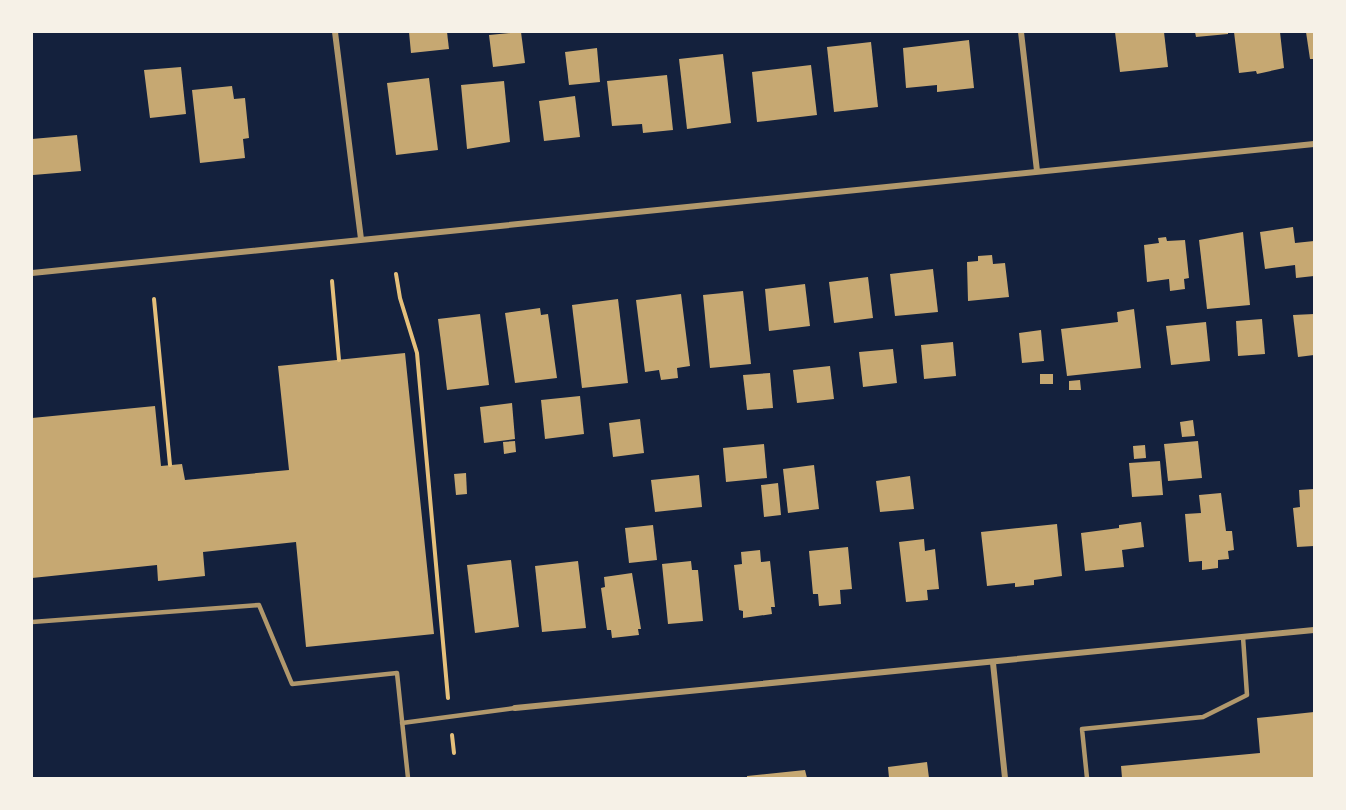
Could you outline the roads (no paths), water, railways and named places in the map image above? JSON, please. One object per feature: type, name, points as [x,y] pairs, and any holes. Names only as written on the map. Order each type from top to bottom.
[{"type":"street","points":[[335,32],[362,238]]},
{"type":"street","points":[[1021,32],[1037,171]]},
{"type":"street","points":[[32,273],[1314,144]]},
{"type":"street","points":[[515,708],[1314,630]]},
{"type":"street","points":[[993,663],[1005,778]]},
{"type":"lane","points":[[32,622],[260,605],[292,684],[397,673],[408,778]]},
{"type":"lane","points":[[1087,778],[1082,729],[1203,717],[1246,695],[1243,637]]},
{"type":"lane","points":[[402,723],[515,708]]}]
